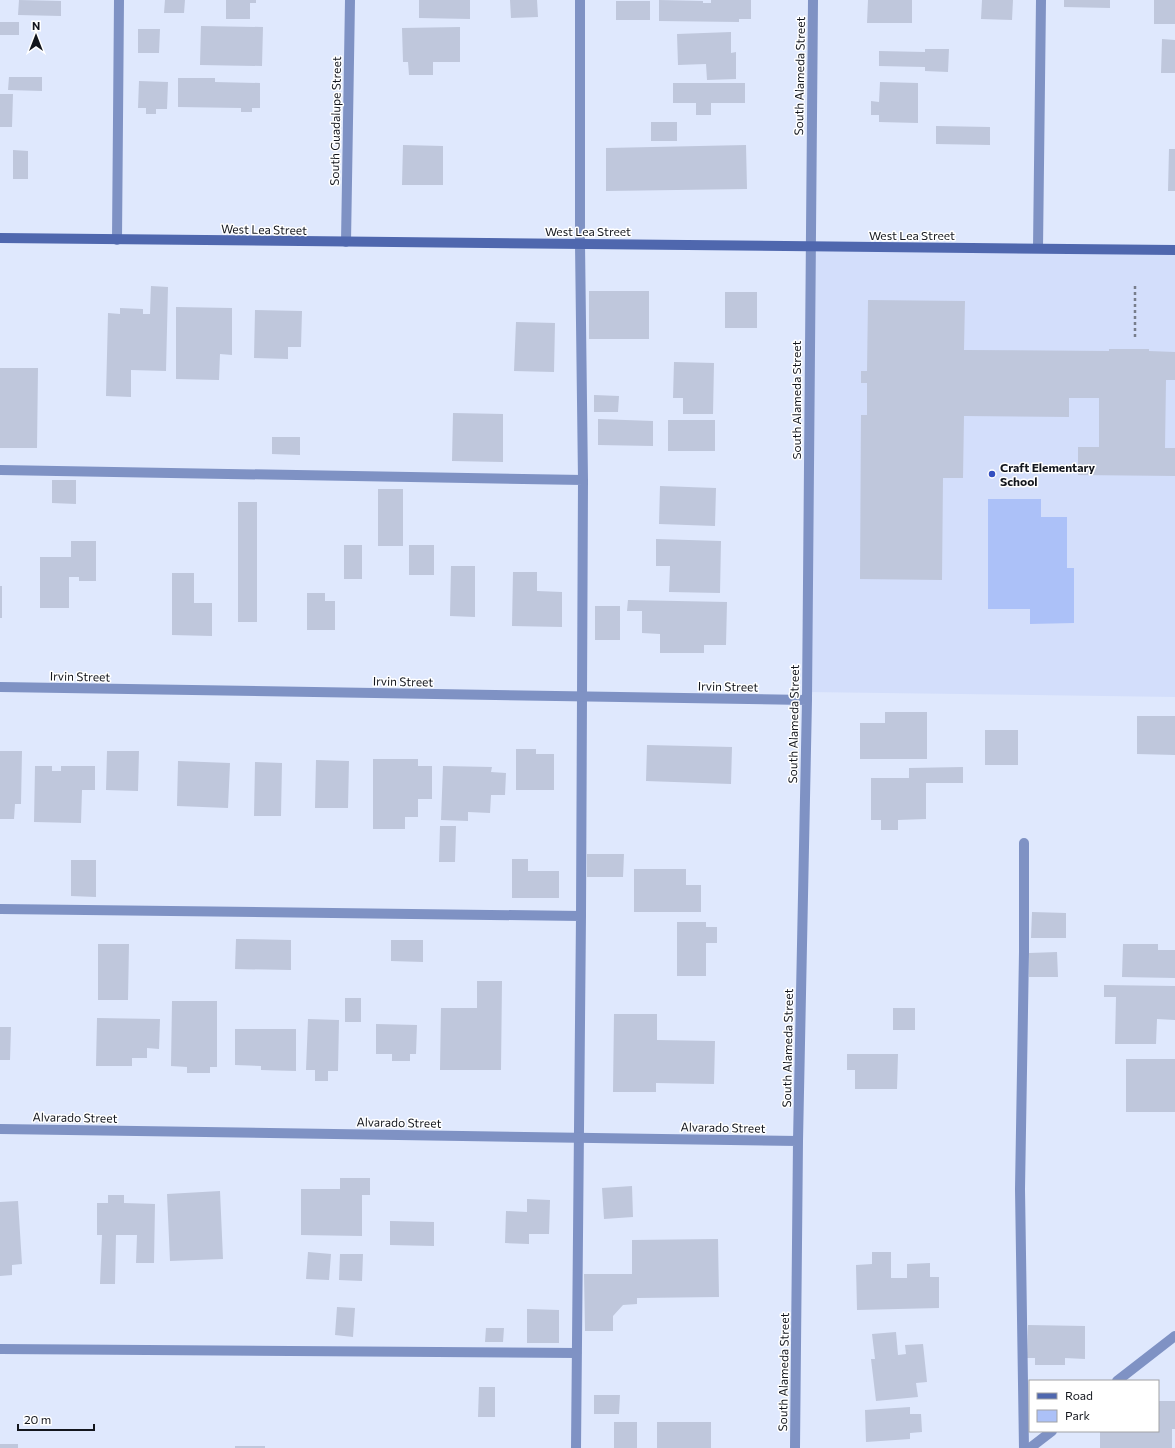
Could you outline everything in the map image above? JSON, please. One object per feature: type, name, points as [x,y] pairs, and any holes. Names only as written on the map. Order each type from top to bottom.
[{"type":"main road","name":"West Lea Street","points":[[0,238],[1175,250]]},
{"type":"street","points":[[117,240],[119,0]]},
{"type":"street","name":"South Guadalupe Street","points":[[346,242],[350,0]]},
{"type":"street","points":[[576,1448],[583,480],[580,244],[580,0]]},
{"type":"street","name":"South Alameda Street","points":[[795,1448],[798,1140],[807,700],[813,0]]},
{"type":"street","points":[[1038,248],[1041,0]]},
{"type":"street","points":[[0,470],[583,480]]},
{"type":"street","name":"Irvin Street","points":[[0,687],[213,692],[807,700]]},
{"type":"street","points":[[1024,843],[1024,952],[1020,1189],[1024,1448]]},
{"type":"street","points":[[0,909],[581,916]]},
{"type":"street","name":"Alvarado Street","points":[[0,1129],[798,1140]]},
{"type":"street","points":[[1118,1380],[1175,1336]]},
{"type":"street","points":[[0,1349],[577,1353]]},
{"type":"street","points":[[1030,1448],[1051,1432]]},
{"type":"path","points":[[1135,286],[1135,340]]},
{"type":"shaded area","name":"Craft Elementary School","points":[[811,246],[1175,250],[1175,697],[807,692]]},
{"type":"green space","points":[[988,499],[1041,499],[1041,517],[1067,517],[1067,568],[1074,568],[1074,623],[1030,624],[1030,609],[988,609]]},
{"type":"building","points":[[19,0],[61,1],[61,16],[18,15]]},
{"type":"building","points":[[165,0],[185,0],[184,13],[164,13]]},
{"type":"building","points":[[226,0],[256,0],[256,3],[250,3],[250,19],[226,19]]},
{"type":"building","points":[[419,0],[470,0],[470,19],[419,18]]},
{"type":"building","points":[[510,0],[537,0],[538,17],[511,18]]},
{"type":"building","points":[[659,0],[703,1],[703,3],[711,3],[711,0],[751,0],[751,19],[739,19],[739,22],[659,21]]},
{"type":"building","points":[[868,0],[912,0],[912,23],[867,23]]},
{"type":"building","points":[[982,0],[1013,0],[1012,20],[981,19]]},
{"type":"building","points":[[1064,0],[1110,0],[1110,8],[1064,7]]},
{"type":"building","points":[[1154,0],[1175,0],[1175,24],[1154,24]]},
{"type":"building","points":[[616,1],[650,1],[650,20],[616,20]]},
{"type":"building","points":[[0,22],[19,22],[19,35],[0,35]]},
{"type":"building","points":[[201,26],[263,27],[262,66],[200,65]]},
{"type":"building","points":[[460,27],[460,62],[433,62],[433,75],[409,75],[408,62],[403,62],[402,28]]},
{"type":"building","points":[[138,29],[160,29],[159,53],[138,53]]},
{"type":"building","points":[[731,32],[731,53],[736,52],[736,79],[707,80],[706,64],[678,65],[677,34]]},
{"type":"building","points":[[1162,39],[1175,40],[1175,73],[1161,73]]},
{"type":"building","points":[[925,49],[949,49],[948,72],[925,71],[925,67],[879,66],[879,51],[925,52]]},
{"type":"building","points":[[9,77],[42,77],[42,91],[8,90]]},
{"type":"building","points":[[178,78],[215,78],[215,82],[260,83],[260,108],[252,108],[252,112],[241,112],[241,108],[178,107]]},
{"type":"building","points":[[139,81],[168,82],[167,109],[156,109],[156,114],[146,114],[146,108],[138,108]]},
{"type":"building","points":[[880,82],[918,83],[918,123],[879,122],[879,115],[871,115],[871,101],[879,102]]},
{"type":"building","points":[[673,83],[745,83],[745,103],[711,103],[711,115],[696,115],[696,103],[673,103]]},
{"type":"building","points":[[0,94],[13,94],[12,127],[0,127]]},
{"type":"building","points":[[651,122],[677,122],[677,141],[651,141]]},
{"type":"building","points":[[936,126],[990,127],[990,145],[936,144]]},
{"type":"building","points":[[403,145],[443,146],[443,185],[402,185]]},
{"type":"building","points":[[746,145],[747,189],[606,191],[606,148]]},
{"type":"building","points":[[1169,149],[1175,149],[1175,191],[1168,191]]},
{"type":"building","points":[[13,150],[28,151],[28,179],[13,179]]},
{"type":"building","points":[[151,286],[168,287],[166,371],[131,370],[131,397],[106,396],[108,313],[120,314],[120,308],[143,309],[143,314],[150,314]]},
{"type":"building","points":[[589,291],[649,291],[649,339],[589,339]]},
{"type":"building","points":[[725,292],[757,292],[757,328],[725,328]]},
{"type":"building","points":[[868,300],[965,301],[964,350],[1109,351],[1109,349],[1149,349],[1149,351],[1175,352],[1175,380],[1166,380],[1165,448],[1175,448],[1175,476],[1078,475],[1078,447],[1099,447],[1099,398],[1069,398],[1069,417],[964,416],[963,478],[943,478],[942,580],[860,579],[861,415],[867,415],[867,383],[861,383],[861,371],[867,371]]},
{"type":"building","points":[[176,307],[232,308],[232,355],[220,354],[219,380],[176,379]]},
{"type":"building","points":[[255,310],[302,311],[301,347],[288,347],[288,359],[254,358]]},
{"type":"building","points":[[516,322],[555,323],[554,372],[514,371]]},
{"type":"building","points":[[674,362],[714,363],[713,414],[683,414],[683,398],[673,398]]},
{"type":"building","points":[[0,368],[38,368],[37,448],[0,448]]},
{"type":"building","points":[[594,395],[619,396],[618,412],[594,412]]},
{"type":"building","points":[[453,413],[503,414],[503,462],[452,461]]},
{"type":"building","points":[[598,419],[653,421],[653,446],[598,445]]},
{"type":"building","points":[[668,420],[715,420],[715,451],[668,451]]},
{"type":"building","points":[[272,437],[300,437],[300,455],[272,454]]},
{"type":"building","points":[[52,480],[76,480],[76,504],[52,503]]},
{"type":"building","points":[[660,486],[716,488],[715,526],[659,524]]},
{"type":"building","points":[[378,489],[403,489],[403,546],[378,546]]},
{"type":"building","points":[[238,502],[257,502],[257,622],[238,622]]},
{"type":"building","points":[[656,539],[721,541],[720,593],[669,592],[670,566],[656,566]]},
{"type":"building","points":[[71,541],[96,541],[96,581],[79,581],[79,577],[69,577],[69,608],[40,608],[40,557],[71,557]]},
{"type":"building","points":[[344,545],[362,545],[362,579],[344,579]]},
{"type":"building","points":[[409,545],[434,545],[434,575],[409,575]]},
{"type":"building","points":[[451,566],[475,566],[475,617],[450,616]]},
{"type":"building","points":[[513,572],[537,572],[537,591],[562,592],[562,627],[512,626]]},
{"type":"building","points":[[172,573],[194,573],[194,603],[212,603],[212,636],[172,635]]},
{"type":"building","points":[[0,586],[2,586],[2,618],[0,618]]},
{"type":"building","points":[[307,593],[325,593],[325,601],[335,601],[335,630],[307,630]]},
{"type":"building","points":[[628,600],[727,602],[726,645],[704,645],[704,653],[660,653],[660,634],[642,633],[642,611],[627,611]]},
{"type":"building","points":[[595,606],[620,606],[620,640],[595,640]]},
{"type":"building","points":[[885,712],[927,712],[927,759],[860,759],[860,723],[885,723]]},
{"type":"building","points":[[1137,716],[1175,716],[1175,755],[1137,754]]},
{"type":"building","points":[[985,730],[1018,730],[1018,765],[985,765]]},
{"type":"building","points":[[647,745],[732,747],[731,784],[646,781]]},
{"type":"building","points":[[516,749],[536,749],[536,754],[554,754],[554,790],[516,790]]},
{"type":"building","points":[[0,751],[22,751],[21,804],[15,804],[14,819],[0,819]]},
{"type":"building","points":[[107,751],[139,751],[138,791],[106,790]]},
{"type":"building","points":[[373,759],[418,759],[418,766],[432,766],[432,799],[418,799],[418,817],[405,817],[405,829],[373,829]]},
{"type":"building","points":[[316,760],[349,761],[348,808],[315,808]]},
{"type":"building","points":[[178,761],[230,763],[228,808],[177,806]]},
{"type":"building","points":[[255,762],[282,763],[281,816],[254,816]]},
{"type":"building","points":[[35,766],[52,766],[52,771],[61,771],[61,766],[95,766],[95,790],[82,790],[81,823],[34,822]]},
{"type":"building","points":[[443,766],[492,767],[491,772],[506,773],[505,795],[491,795],[490,813],[468,812],[468,821],[441,820]]},
{"type":"building","points":[[963,767],[963,783],[926,783],[926,819],[898,820],[898,830],[881,830],[881,820],[871,820],[871,778],[909,778],[909,768]]},
{"type":"building","points":[[440,826],[456,826],[455,862],[439,862]]},
{"type":"building","points":[[587,854],[624,854],[623,877],[587,877]]},
{"type":"building","points":[[512,859],[528,859],[528,871],[559,871],[559,898],[512,898]]},
{"type":"building","points":[[71,860],[96,860],[96,897],[71,896]]},
{"type":"building","points":[[634,869],[686,869],[686,885],[701,885],[701,912],[634,912]]},
{"type":"building","points":[[1032,912],[1066,913],[1066,938],[1031,938]]},
{"type":"building","points":[[677,922],[706,922],[706,927],[717,927],[717,943],[706,943],[706,976],[677,976]]},
{"type":"building","points":[[236,939],[291,940],[291,970],[235,969]]},
{"type":"building","points":[[391,940],[423,940],[423,962],[391,961]]},
{"type":"building","points":[[98,944],[129,944],[128,1000],[98,1000]]},
{"type":"building","points":[[1123,944],[1158,944],[1158,950],[1175,950],[1175,978],[1122,977]]},
{"type":"building","points":[[1057,952],[1058,977],[1029,977],[1029,953]]},
{"type":"building","points":[[477,981],[502,981],[501,1070],[440,1070],[441,1008],[477,1008]]},
{"type":"building","points":[[1104,985],[1175,986],[1175,1020],[1157,1019],[1156,1044],[1115,1044],[1116,997],[1104,997]]},
{"type":"building","points":[[345,998],[361,998],[361,1022],[345,1022]]},
{"type":"building","points":[[172,1001],[217,1001],[217,1067],[210,1067],[210,1073],[187,1073],[187,1067],[171,1066]]},
{"type":"building","points":[[893,1008],[915,1008],[915,1030],[893,1030]]},
{"type":"building","points":[[614,1014],[657,1014],[657,1040],[715,1041],[714,1084],[656,1083],[656,1092],[613,1092]]},
{"type":"building","points":[[97,1018],[160,1019],[159,1049],[147,1048],[147,1058],[132,1058],[132,1066],[96,1066]]},
{"type":"building","points":[[308,1019],[339,1020],[338,1071],[328,1071],[328,1081],[315,1081],[315,1070],[306,1070]]},
{"type":"building","points":[[376,1024],[417,1025],[416,1054],[410,1054],[410,1061],[392,1061],[392,1054],[376,1054]]},
{"type":"building","points":[[0,1027],[11,1027],[10,1060],[0,1060]]},
{"type":"building","points":[[235,1029],[296,1029],[296,1071],[261,1070],[261,1066],[235,1065]]},
{"type":"building","points":[[847,1054],[898,1054],[897,1089],[855,1089],[855,1070],[847,1070]]},
{"type":"building","points":[[1126,1059],[1175,1059],[1175,1112],[1126,1112]]},
{"type":"building","points":[[340,1178],[370,1178],[370,1195],[362,1195],[362,1236],[301,1235],[301,1189],[340,1189]]},
{"type":"building","points":[[632,1186],[633,1217],[604,1219],[602,1188]]},
{"type":"building","points":[[220,1191],[223,1259],[170,1261],[167,1194]]},
{"type":"building","points":[[108,1195],[124,1195],[124,1203],[155,1204],[154,1263],[136,1263],[137,1235],[116,1235],[115,1284],[100,1284],[102,1235],[97,1235],[97,1203],[108,1203]]},
{"type":"building","points":[[527,1199],[550,1200],[549,1234],[529,1234],[529,1244],[505,1243],[506,1211],[527,1212]]},
{"type":"building","points":[[18,1201],[22,1264],[12,1265],[12,1275],[0,1276],[0,1202]]},
{"type":"building","points":[[390,1221],[434,1222],[434,1246],[390,1245]]},
{"type":"building","points":[[718,1239],[719,1297],[637,1298],[637,1304],[623,1305],[613,1316],[613,1331],[585,1331],[584,1274],[632,1274],[632,1240]]},
{"type":"building","points":[[308,1252],[331,1254],[329,1280],[306,1279]]},
{"type":"building","points":[[872,1252],[891,1252],[891,1278],[907,1278],[907,1264],[930,1263],[930,1277],[939,1277],[939,1308],[857,1310],[856,1265],[872,1264]]},
{"type":"building","points":[[340,1254],[363,1254],[362,1281],[339,1280]]},
{"type":"building","points":[[337,1307],[355,1308],[353,1337],[335,1335]]},
{"type":"building","points":[[527,1309],[559,1310],[559,1343],[527,1343]]},
{"type":"building","points":[[1028,1325],[1085,1326],[1085,1359],[1065,1358],[1065,1365],[1035,1365],[1035,1358],[1027,1358]]},
{"type":"building","points":[[486,1328],[504,1328],[503,1342],[485,1342]]},
{"type":"building","points":[[896,1332],[898,1355],[906,1354],[905,1345],[923,1344],[927,1382],[916,1383],[918,1397],[876,1401],[871,1359],[875,1359],[872,1334]]},
{"type":"building","points":[[479,1387],[495,1387],[495,1417],[478,1417]]},
{"type":"building","points":[[594,1395],[620,1395],[619,1414],[594,1414]]},
{"type":"building","points":[[1159,1401],[1175,1401],[1175,1429],[1172,1429],[1172,1448],[1100,1448],[1100,1432],[1159,1432]]},
{"type":"building","points":[[910,1407],[910,1414],[921,1414],[922,1432],[910,1433],[910,1439],[866,1442],[865,1410]]},
{"type":"building","points":[[614,1422],[637,1422],[637,1448],[614,1448]]},
{"type":"building","points":[[657,1422],[711,1422],[711,1448],[657,1448]]},
{"type":"building","points":[[0,1444],[18,1444],[18,1448],[0,1448]]},
{"type":"building","points":[[235,1446],[265,1446],[265,1448],[235,1448]]},
{"type":"place","name":"Craft Elementary School","points":[[992,474]]}]
